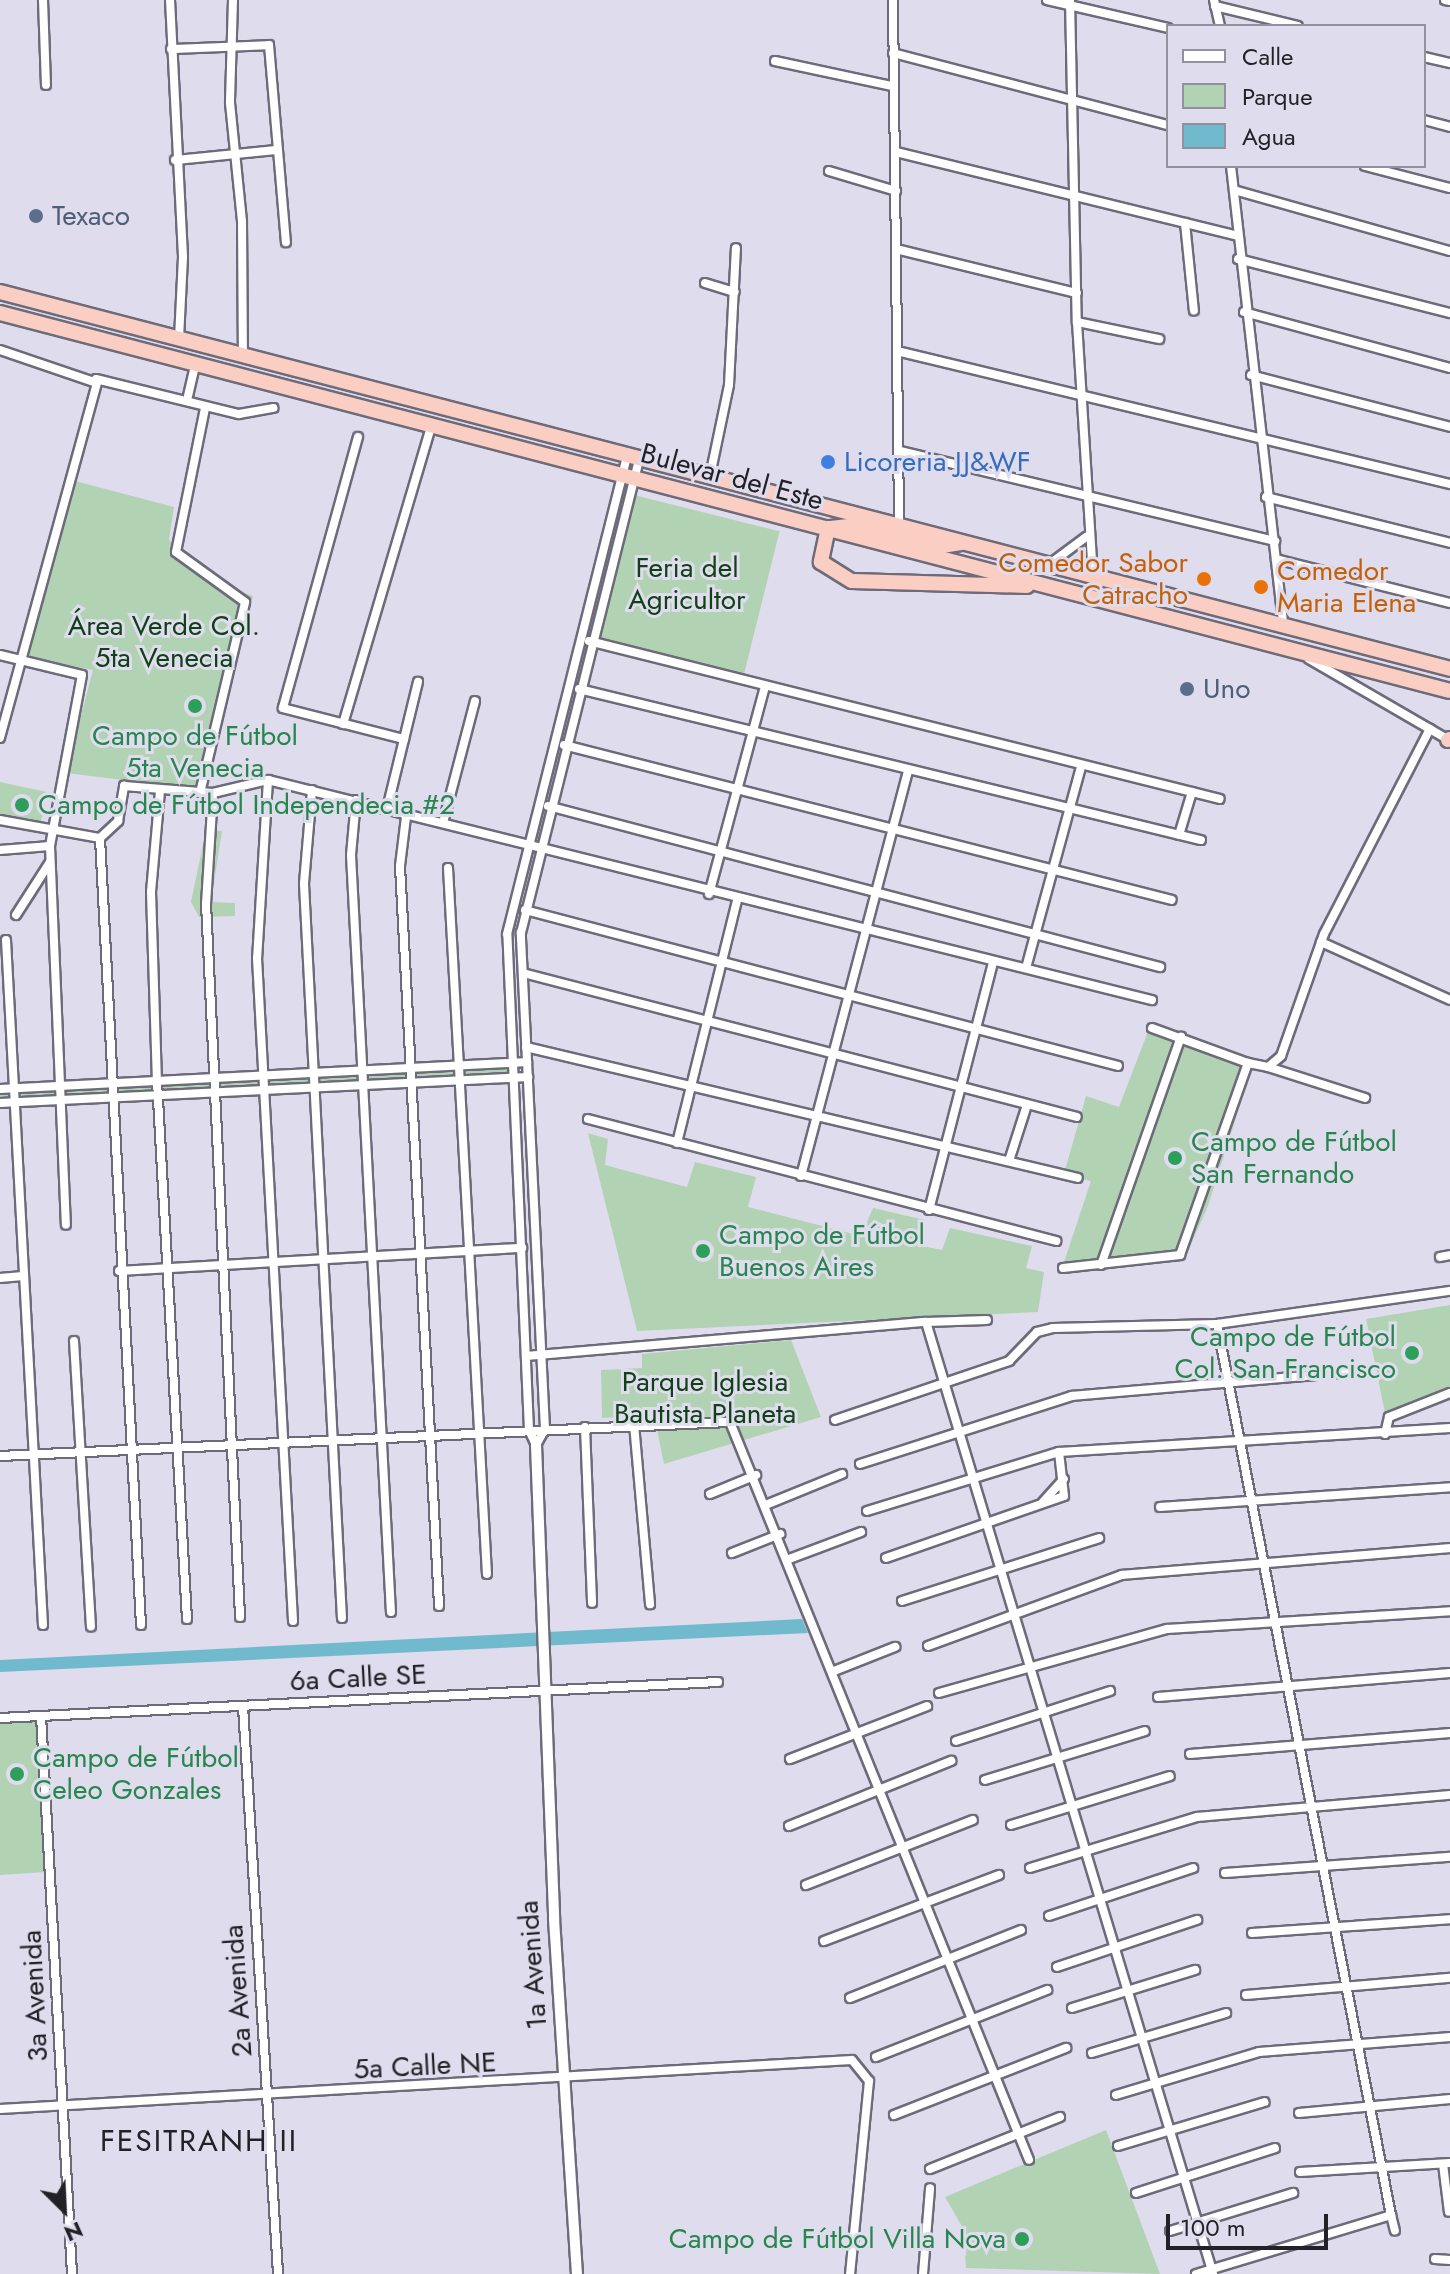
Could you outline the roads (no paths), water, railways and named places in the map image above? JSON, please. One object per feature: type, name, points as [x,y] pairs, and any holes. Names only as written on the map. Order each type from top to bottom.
[{"type":"highway","name":"Bulevar del Este","points":[[0,292],[899,523],[1450,669]]},
{"type":"highway","name":"Bulevar del Este","points":[[0,313],[1450,691]]},
{"type":"highway","points":[[971,542],[943,546],[858,525],[828,528],[821,562],[852,581],[1055,587]]},
{"type":"street","points":[[43,0],[46,85]]},
{"type":"street","points":[[170,0],[179,338]]},
{"type":"street","points":[[233,0],[234,153],[243,355]]},
{"type":"street","points":[[893,0],[892,86],[900,250],[899,523]]},
{"type":"street","points":[[1047,0],[1166,27]]},
{"type":"street","points":[[1070,3],[1077,322],[1088,496],[1086,537],[1093,574]]},
{"type":"street","points":[[1220,24],[1215,3],[1291,24]]},
{"type":"street","points":[[171,49],[231,42],[269,45],[275,150],[286,242]]},
{"type":"street","points":[[893,53],[1166,124]]},
{"type":"street","points":[[1426,57],[1450,63]]},
{"type":"street","points":[[775,61],[892,86]]},
{"type":"street","points":[[1426,121],[1450,127]]},
{"type":"street","points":[[175,160],[275,150]]},
{"type":"street","points":[[896,152],[1237,236]]},
{"type":"street","points":[[1231,168],[1251,375],[1266,497],[1275,541],[1283,625]]},
{"type":"street","points":[[1373,168],[1450,188]]},
{"type":"street","points":[[829,171],[896,191]]},
{"type":"street","points":[[1234,190],[1450,251]]},
{"type":"street","points":[[1185,223],[1194,311]]},
{"type":"street","points":[[710,476],[729,385],[736,248]]},
{"type":"street","points":[[900,250],[1077,293]]},
{"type":"street","points":[[1238,259],[1450,313]]},
{"type":"street","points":[[705,283],[735,292]]},
{"type":"street","points":[[1244,312],[1450,368]]},
{"type":"street","points":[[1077,322],[1159,339]]},
{"type":"street","points":[[0,350],[96,379],[188,396],[205,408],[239,414],[273,408]]},
{"type":"street","points":[[901,352],[1259,434],[1450,484]]},
{"type":"street","points":[[188,396],[195,365]]},
{"type":"street","points":[[1251,375],[1450,427]]},
{"type":"street","points":[[0,738],[96,379]]},
{"type":"street","points":[[200,793],[245,602],[176,552],[205,408]]},
{"type":"street","points":[[343,724],[431,427]]},
{"type":"street","points":[[358,437],[283,708],[404,739]]},
{"type":"street","points":[[900,451],[1275,541]]},
{"type":"street","points":[[536,1445],[529,1430],[507,934],[526,846],[587,641],[633,456]]},
{"type":"street","points":[[1266,497],[1450,543]]},
{"type":"street","points":[[1051,563],[1086,537]]},
{"type":"street","points":[[1276,559],[1450,603]]},
{"type":"street","points":[[587,641],[1081,767],[1220,799]]},
{"type":"street","points":[[536,1445],[545,1429],[523,973],[525,910],[537,850],[579,689],[587,641]]},
{"type":"street","points":[[1295,650],[1449,740]]},
{"type":"street","points":[[0,655],[82,675],[50,846],[66,1225]]},
{"type":"street","points":[[387,809],[418,682]]},
{"type":"street","points":[[709,894],[765,687]]},
{"type":"street","points":[[579,689],[751,734],[1201,840]]},
{"type":"street","points":[[443,823],[475,701]]},
{"type":"street","points":[[1268,1067],[1288,1042],[1321,942],[1430,729]]},
{"type":"street","points":[[564,745],[889,833],[1056,868],[1172,900]]},
{"type":"street","points":[[1026,968],[1033,935],[1056,868],[1081,767]]},
{"type":"street","points":[[801,1176],[908,770]]},
{"type":"street","points":[[268,780],[257,889],[293,1621]]},
{"type":"street","points":[[141,1625],[107,1084],[100,838],[118,821],[124,786],[213,793],[268,780],[356,800],[406,817],[443,823],[865,934],[1026,968],[1152,1000]]},
{"type":"street","points":[[312,790],[304,884],[342,1618]]},
{"type":"street","points":[[160,791],[151,892],[157,1081],[181,1445],[187,1619]]},
{"type":"street","points":[[1179,835],[1192,792]]},
{"type":"street","points":[[213,793],[206,903],[240,1617]]},
{"type":"street","points":[[356,800],[351,855],[391,1612]]},
{"type":"street","points":[[548,806],[1160,967]]},
{"type":"street","points":[[406,817],[400,866],[408,1068],[439,1606]]},
{"type":"street","points":[[0,820],[100,838]]},
{"type":"street","points":[[0,850],[50,846]]},
{"type":"street","points":[[16,915],[50,862]]},
{"type":"street","points":[[448,868],[487,1574]]},
{"type":"street","points":[[677,1143],[737,901]]},
{"type":"street","points":[[525,910],[1118,1066]]},
{"type":"street","points":[[6,940],[43,1625]]},
{"type":"street","points":[[1321,942],[1450,1000]]},
{"type":"street","points":[[929,1210],[993,962]]},
{"type":"street","points":[[523,973],[1077,1117]]},
{"type":"street","points":[[1152,1028],[1248,1063],[1365,1098]]},
{"type":"street","points":[[1101,1265],[1181,1037]]},
{"type":"street","points":[[526,1047],[692,1081],[1078,1178]]},
{"type":"street","points":[[0,1089],[527,1062]]},
{"type":"street","points":[[1063,1268],[1180,1255],[1248,1063]]},
{"type":"street","points":[[0,1103],[528,1077]]},
{"type":"street","points":[[1009,1161],[1027,1105]]},
{"type":"street","points":[[588,1119],[1056,1241]]},
{"type":"street","points":[[119,1271],[522,1248]]},
{"type":"street","points":[[0,1278],[23,1276]]},
{"type":"street","points":[[835,1420],[1009,1361],[1037,1332],[1053,1328],[1217,1324],[1450,1291]]},
{"type":"street","points":[[526,1356],[926,1322],[987,1320]]},
{"type":"street","points":[[926,1322],[956,1432],[1045,1711],[1213,2271]]},
{"type":"street","points":[[1217,1324],[1258,1505],[1395,2231]]},
{"type":"street","points":[[74,1341],[91,1626]]},
{"type":"street","points":[[860,1464],[1072,1396],[1365,1371]]},
{"type":"street","points":[[1385,1434],[1389,1417],[1450,1393]]},
{"type":"street","points":[[0,1456],[34,1451],[181,1445],[233,1447],[725,1419],[768,1504],[1029,2160]]},
{"type":"street","points":[[634,1424],[650,1604]]},
{"type":"street","points":[[585,1427],[592,1603]]},
{"type":"street","points":[[867,1511],[1059,1452],[1245,1443],[1450,1428]]},
{"type":"street","name":"1a Avenida","points":[[536,1445],[564,2081],[577,2274]]},
{"type":"street","points":[[886,1558],[1064,1496],[1059,1452]]},
{"type":"street","points":[[768,1504],[842,1474]]},
{"type":"street","points":[[710,1494],[756,1475]]},
{"type":"street","points":[[1160,1507],[1258,1505],[1450,1487]]},
{"type":"street","points":[[789,1559],[861,1532]]},
{"type":"street","points":[[732,1553],[780,1534]]},
{"type":"street","points":[[902,1601],[1099,1538]]},
{"type":"street","points":[[928,1646],[1122,1575],[1450,1548]]},
{"type":"street","points":[[939,1693],[1029,1664],[1167,1629],[1450,1611]]},
{"type":"street","points":[[834,1671],[895,1647]]},
{"type":"street","points":[[1158,1697],[1291,1683],[1450,1673]]},
{"type":"street","name":"6a Calle SE","points":[[0,1718],[718,1682]]},
{"type":"street","points":[[956,1741],[1110,1691]]},
{"type":"street","name":"2a Avenida","points":[[243,1706],[278,2274]]},
{"type":"street","points":[[790,1759],[927,1706]]},
{"type":"street","name":"3a Avenida","points":[[41,1716],[72,2274]]},
{"type":"street","points":[[985,1780],[1145,1731]]},
{"type":"street","points":[[1190,1754],[1450,1733]]},
{"type":"street","points":[[789,1826],[951,1761]]},
{"type":"street","points":[[1011,1825],[1170,1776]]},
{"type":"street","points":[[1030,1868],[1197,1817],[1450,1795]]},
{"type":"street","points":[[806,1885],[973,1820]]},
{"type":"street","points":[[1225,1873],[1450,1857]]},
{"type":"street","points":[[1049,1916],[1193,1868]]},
{"type":"street","points":[[824,1941],[999,1875]]},
{"type":"street","points":[[1252,1933],[1450,1919]]},
{"type":"street","points":[[1057,1967],[1114,1944],[1197,1920]]},
{"type":"street","points":[[850,1998],[1021,1930]]},
{"type":"street","points":[[1072,2008],[1195,1970]]},
{"type":"street","points":[[1246,1995],[1346,1984],[1450,1978]]},
{"type":"street","points":[[876,2057],[1047,1990]]},
{"type":"street","points":[[1092,2053],[1226,2013]]},
{"type":"street","points":[[1116,2095],[1259,2052],[1450,2037]]},
{"type":"street","points":[[894,2115],[1066,2048]]},
{"type":"street","name":"5a Calle NE","points":[[0,2109],[564,2081],[852,2060],[869,2081],[850,2274]]},
{"type":"street","points":[[1299,2113],[1450,2099]]},
{"type":"street","points":[[1118,2146],[1265,2102]]},
{"type":"street","points":[[930,2169],[1060,2117]]},
{"type":"street","points":[[1136,2193],[1275,2148]]},
{"type":"street","points":[[1300,2172],[1446,2163],[1449,2212]]},
{"type":"street","points":[[923,2274],[930,2188]]},
{"type":"street","points":[[1170,2231],[1293,2193]]},
{"type":"street","points":[[1196,2274],[1391,2215]]},
{"type":"street","points":[[1435,2259],[1450,2260]]},
{"type":"water","points":[[802,1619],[808,1633],[0,1672],[0,1660]]},
{"type":"place","name":"Texaco","points":[[36,216]]},
{"type":"place","name":"Licoreria JJ&WF","points":[[828,462]]},
{"type":"place","name":"Comedor Sabor Catracho","points":[[1204,579]]},
{"type":"place","name":"Comedor Maria Elena","points":[[1261,587]]},
{"type":"place","name":"Uno","points":[[1187,689]]},
{"type":"place","name":"Campo de Fútbol 5ta Venecia","points":[[195,706]]},
{"type":"place","name":"Campo de Fútbol Independecia #2","points":[[22,805]]},
{"type":"place","name":"Campo de Fútbol San Fernando","points":[[1175,1158]]},
{"type":"place","name":"Campo de Fútbol Buenos Aires","points":[[703,1251]]},
{"type":"place","name":"Campo de Fútbol Col. San Francisco","points":[[1412,1353]]},
{"type":"place","name":"Campo de Fútbol Celeo Gonzales","points":[[17,1774]]},
{"type":"place","name":"Campo de Fútbol Villa Nova","points":[[1022,2239]]},
{"type":"district","name":"FESITRANH II","points":[[199,2141]]},
{"type":"park label","name":"Feria del Agricultor","points":[[687,584]]},
{"type":"park label","name":"Área Verde Col. 5ta Venecia","points":[[164,642]]},
{"type":"park label","name":"Parque Iglesia Bautista Planeta","points":[[705,1398]]}]
